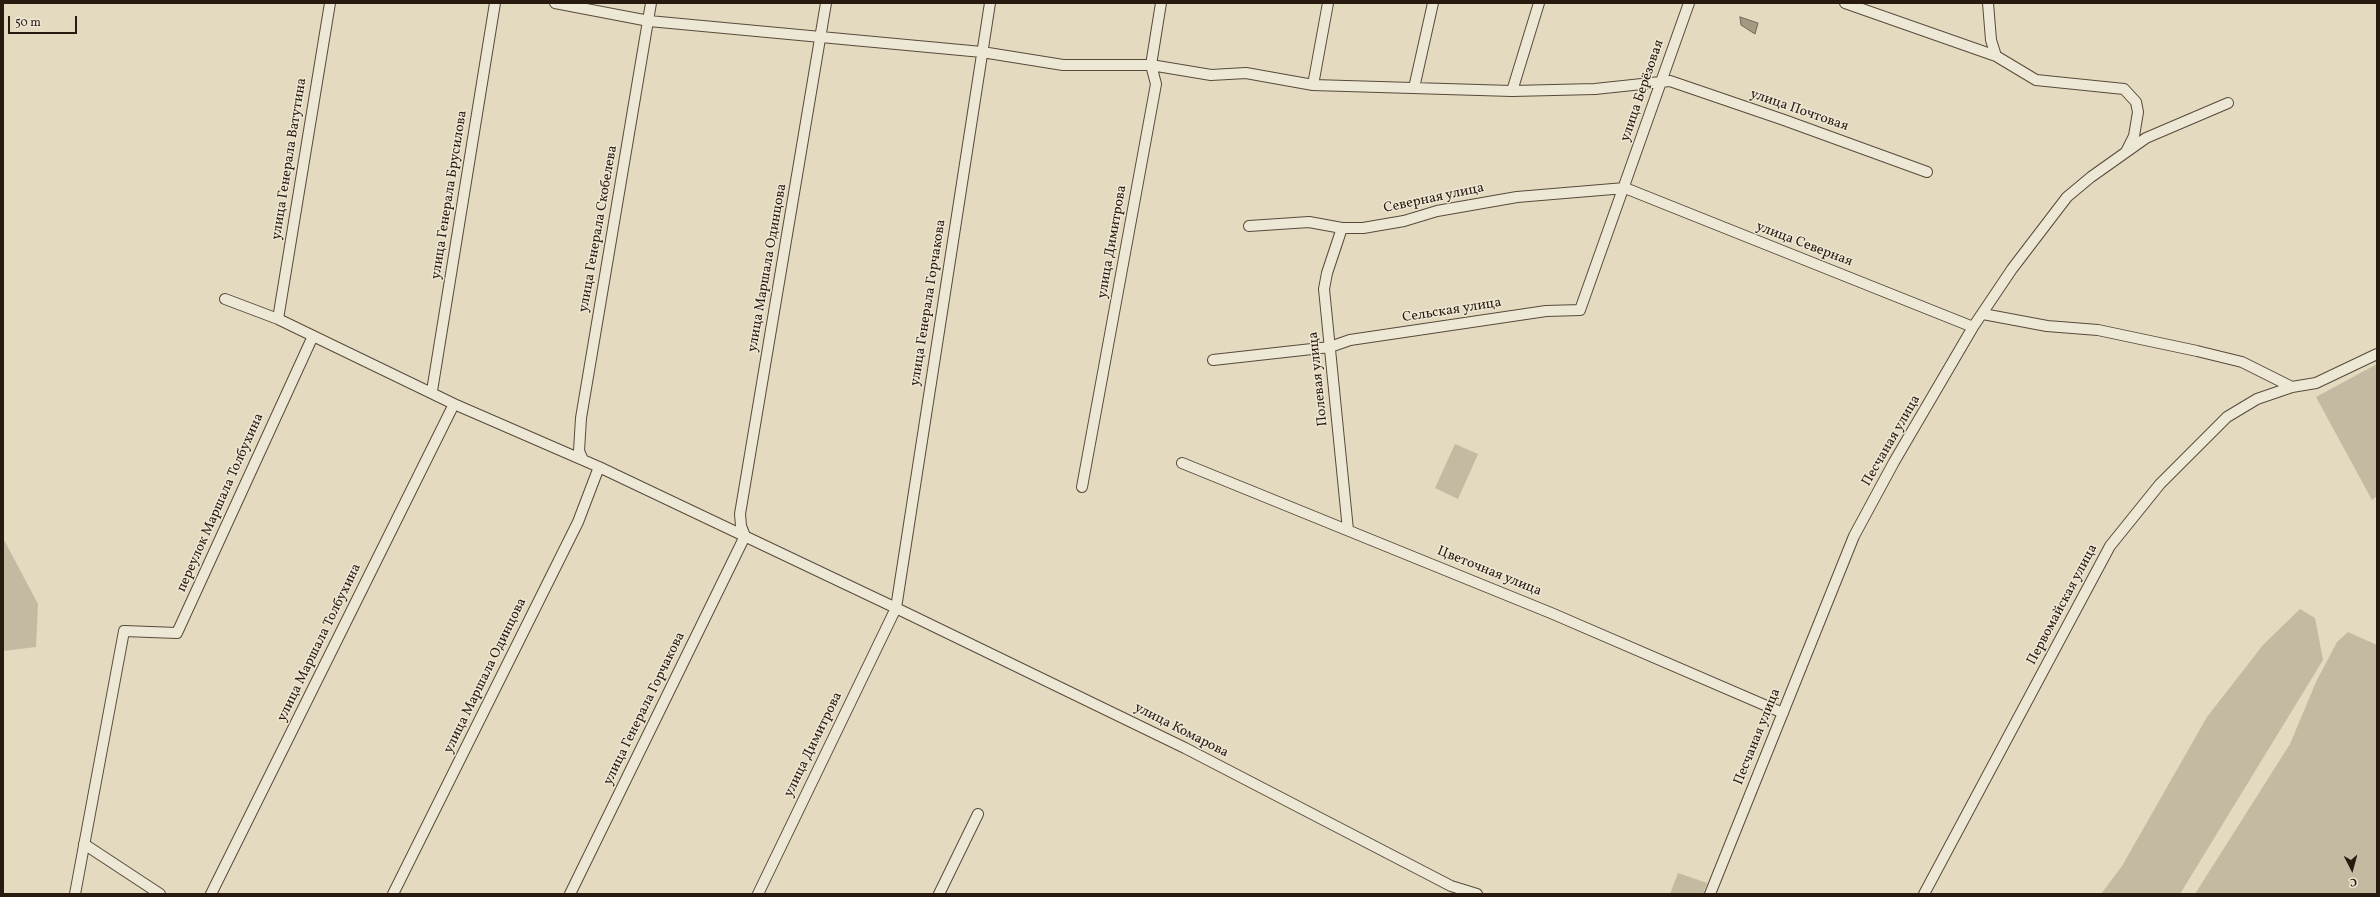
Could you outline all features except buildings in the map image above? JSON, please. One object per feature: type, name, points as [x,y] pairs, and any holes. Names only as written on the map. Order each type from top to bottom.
[{"type":"street","name":"улица Генерала Ватутина","points":[[278,319],[330,3]]},
{"type":"street","name":"улица Генерала Брусилова","points":[[432,392],[495,3]]},
{"type":"street","name":"улица Почтовая","points":[[555,3],[649,21],[982,52],[1063,65],[1151,65],[1211,75],[1246,74],[1313,85],[1512,91],[1595,89],[1670,81],[1777,117],[1927,172]]},
{"type":"street","name":"улица Генерала Скобелева","points":[[583,460],[579,451],[581,418],[651,3]]},
{"type":"street","name":"улица Маршала Одинцова","points":[[745,536],[741,526],[740,514],[826,3]]},
{"type":"street","name":"улица Генерала Горчакова","points":[[896,608],[990,3]]},
{"type":"street","name":"улица Димитрова","points":[[1082,487],[1156,84],[1151,65],[1161,3]]},
{"type":"street","points":[[1313,85],[1328,3]]},
{"type":"street","points":[[1414,88],[1434,3]]},
{"type":"street","points":[[1512,91],[1539,3]]},
{"type":"street","name":"улица Берёзовая","points":[[1580,310],[1625,188],[1689,3]]},
{"type":"street","points":[[1845,3],[1996,56],[2036,80],[2124,89],[2136,102],[2138,112],[2134,136],[2127,150]]},
{"type":"street","points":[[1988,3],[1990,40],[1996,56]]},
{"type":"street","name":"Песчаная улица","points":[[1710,894],[1854,536],[1894,462],[1973,327],[2029,244],[2067,197],[2127,150],[2146,138],[2228,103]]},
{"type":"street","name":"Северная улица","points":[[1249,226],[1309,222],[1342,228],[1363,228],[1404,222],[1437,211],[1517,197],[1625,188]]},
{"type":"street","name":"улица Северная","points":[[1625,188],[1973,327]]},
{"type":"street","name":"Полевая улица","points":[[1342,228],[1325,282],[1348,530]]},
{"type":"street","name":"улица Комарова","points":[[225,299],[278,319],[432,392],[454,404],[599,467],[745,536],[1186,748],[1449,890],[1476,894]]},
{"type":"street","name":"Сельская улица","points":[[1213,360],[1330,347],[1350,340],[1546,311],[1580,310]]},
{"type":"street","points":[[1983,314],[2047,326],[2098,330],[2197,350],[2242,362],[2292,387]]},
{"type":"street","name":"переулок Маршала Толбухина","points":[[84,844],[124,631],[177,633],[313,336]]},
{"type":"street","name":"Первомайская улица","points":[[1924,894],[2110,546],[2160,484],[2227,417],[2257,398],[2292,387],[2316,383],[2377,354]]},
{"type":"street","name":"улица Маршала Толбухина","points":[[212,894],[454,404]]},
{"type":"street","name":"Цветочная улица","points":[[1182,463],[1552,613],[1783,713]]},
{"type":"street","name":"улица Маршала Одинцова","points":[[393,894],[578,522],[599,467]]},
{"type":"street","name":"улица Генерала Горчакова","points":[[570,894],[745,536]]},
{"type":"street","name":"улица Димитрова","points":[[758,894],[896,608]]},
{"type":"street","points":[[939,894],[978,814]]},
{"type":"street","points":[[76,894],[84,844],[160,894]]},
{"type":"shaded area","points":[[1740,17],[1758,23],[1755,34],[1741,25]]},
{"type":"shaded area","points":[[2377,364],[2377,496],[2372,500],[2316,397]]},
{"type":"shaded area","points":[[1455,444],[1478,454],[1458,499],[1435,488]]},
{"type":"shaded area","points":[[3,538],[38,604],[36,647],[3,651]]},
{"type":"shaded area","points":[[2300,609],[2315,618],[2323,660],[2180,894],[2101,894],[2122,866],[2207,717],[2263,645]]},
{"type":"shaded area","points":[[2348,632],[2377,645],[2377,894],[2195,894],[2290,744],[2316,682],[2337,642]]},
{"type":"shaded area","points":[[1678,873],[1707,883],[1703,894],[1670,894]]}]
